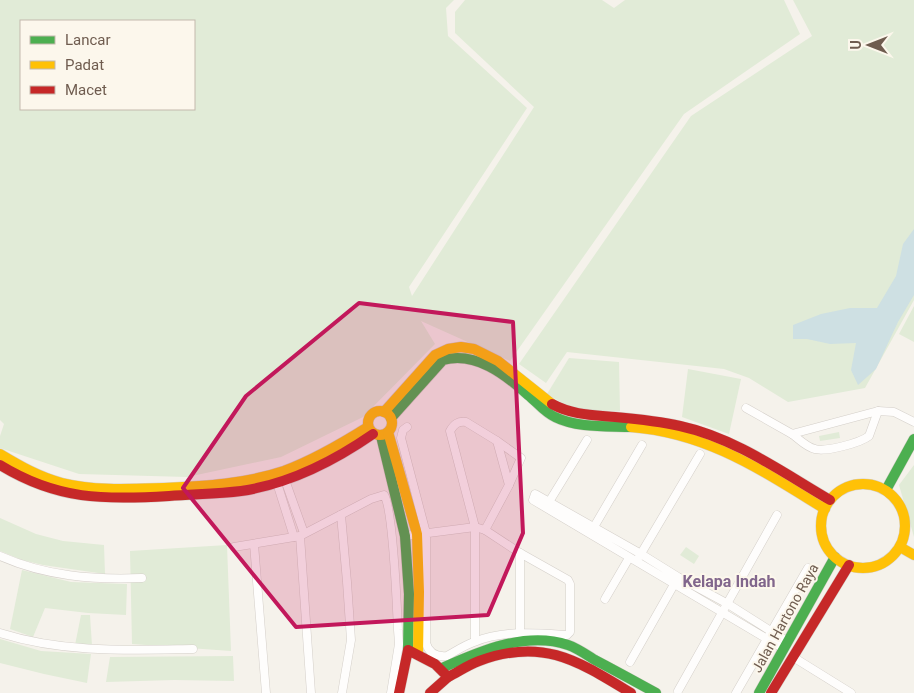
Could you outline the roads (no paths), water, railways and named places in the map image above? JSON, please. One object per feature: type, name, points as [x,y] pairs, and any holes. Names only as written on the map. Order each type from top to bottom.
[{"type":"street","points":[[388,415],[444,360],[450,357],[468,357],[481,362],[512,382],[546,411],[562,420],[583,424],[667,431],[717,446],[827,504]]},
{"type":"street","points":[[746,408],[814,449],[828,449],[859,442],[869,436],[878,411]]},
{"type":"street","points":[[0,465],[28,480],[58,491],[86,497],[117,499],[221,494],[281,482],[305,473],[349,451],[378,432],[392,423],[388,415],[380,411],[368,418],[378,432],[422,534],[413,652],[399,693]]},
{"type":"street","points":[[792,434],[878,411],[894,412],[914,422]]},
{"type":"street","points":[[475,641],[474,527],[450,431],[453,426],[460,422],[466,422],[522,458],[485,530]]},
{"type":"street","points":[[406,536],[422,534],[474,527],[485,530],[520,553],[568,580],[570,584],[570,632],[567,635],[506,634],[475,641],[447,656],[438,657],[427,649],[422,534],[401,438],[403,430],[407,427]]},
{"type":"street","points":[[0,454],[31,472],[60,482],[87,488],[116,490],[200,486],[251,480],[280,472],[378,432]]},
{"type":"street","points":[[378,432],[406,536],[413,652]]},
{"type":"street","points":[[886,490],[914,438]]},
{"type":"street","points":[[549,502],[587,440]]},
{"type":"street","points":[[497,441],[509,485]]},
{"type":"street","points":[[592,531],[642,445]]},
{"type":"street","points":[[636,562],[700,454]]},
{"type":"street","points":[[281,482],[299,535],[311,693]]},
{"type":"street","points":[[869,484],[886,490],[894,496],[904,515],[904,537],[900,547],[893,556],[883,563],[872,567],[860,568],[848,565],[835,557],[825,543],[821,526],[827,504],[843,488],[851,485],[869,484]]},
{"type":"street","points":[[769,636],[728,604],[676,581],[628,558],[592,531],[536,494],[533,500],[592,531],[641,554],[676,581],[722,612],[786,645]]},
{"type":"street","points":[[234,547],[299,535],[381,496],[386,497],[393,553],[398,630],[398,644],[391,693]]},
{"type":"street","points":[[678,691],[777,514]]},
{"type":"street","points":[[340,515],[351,640],[342,693]]},
{"type":"street","points":[[254,544],[266,693]]},
{"type":"street","points":[[900,547],[914,555]]},
{"type":"street","points":[[520,553],[520,633]]},
{"type":"street","points":[[0,556],[34,568],[72,576],[105,579],[142,578]]},
{"type":"street","name":"Jalan Hartono Raya","points":[[759,693],[835,557]]},
{"type":"street","points":[[605,599],[628,558]]},
{"type":"street","name":"Jalan Hartono Raya","points":[[771,693],[848,565]]},
{"type":"street","points":[[736,693],[808,568]]},
{"type":"street","points":[[630,662],[676,581]]},
{"type":"street","points":[[0,632],[42,644],[74,648],[109,650],[193,649]]},
{"type":"street","points":[[442,668],[475,653],[502,644],[557,642],[569,646],[656,693]]},
{"type":"street","points":[[413,652],[442,668],[448,677]]},
{"type":"street","points":[[430,693],[448,677],[478,662],[516,654],[550,652],[573,660],[631,693]]},
{"type":"street","points":[[792,657],[851,693]]},
{"type":"district","name":"Kelapa Indah","points":[[729,581]]}]
